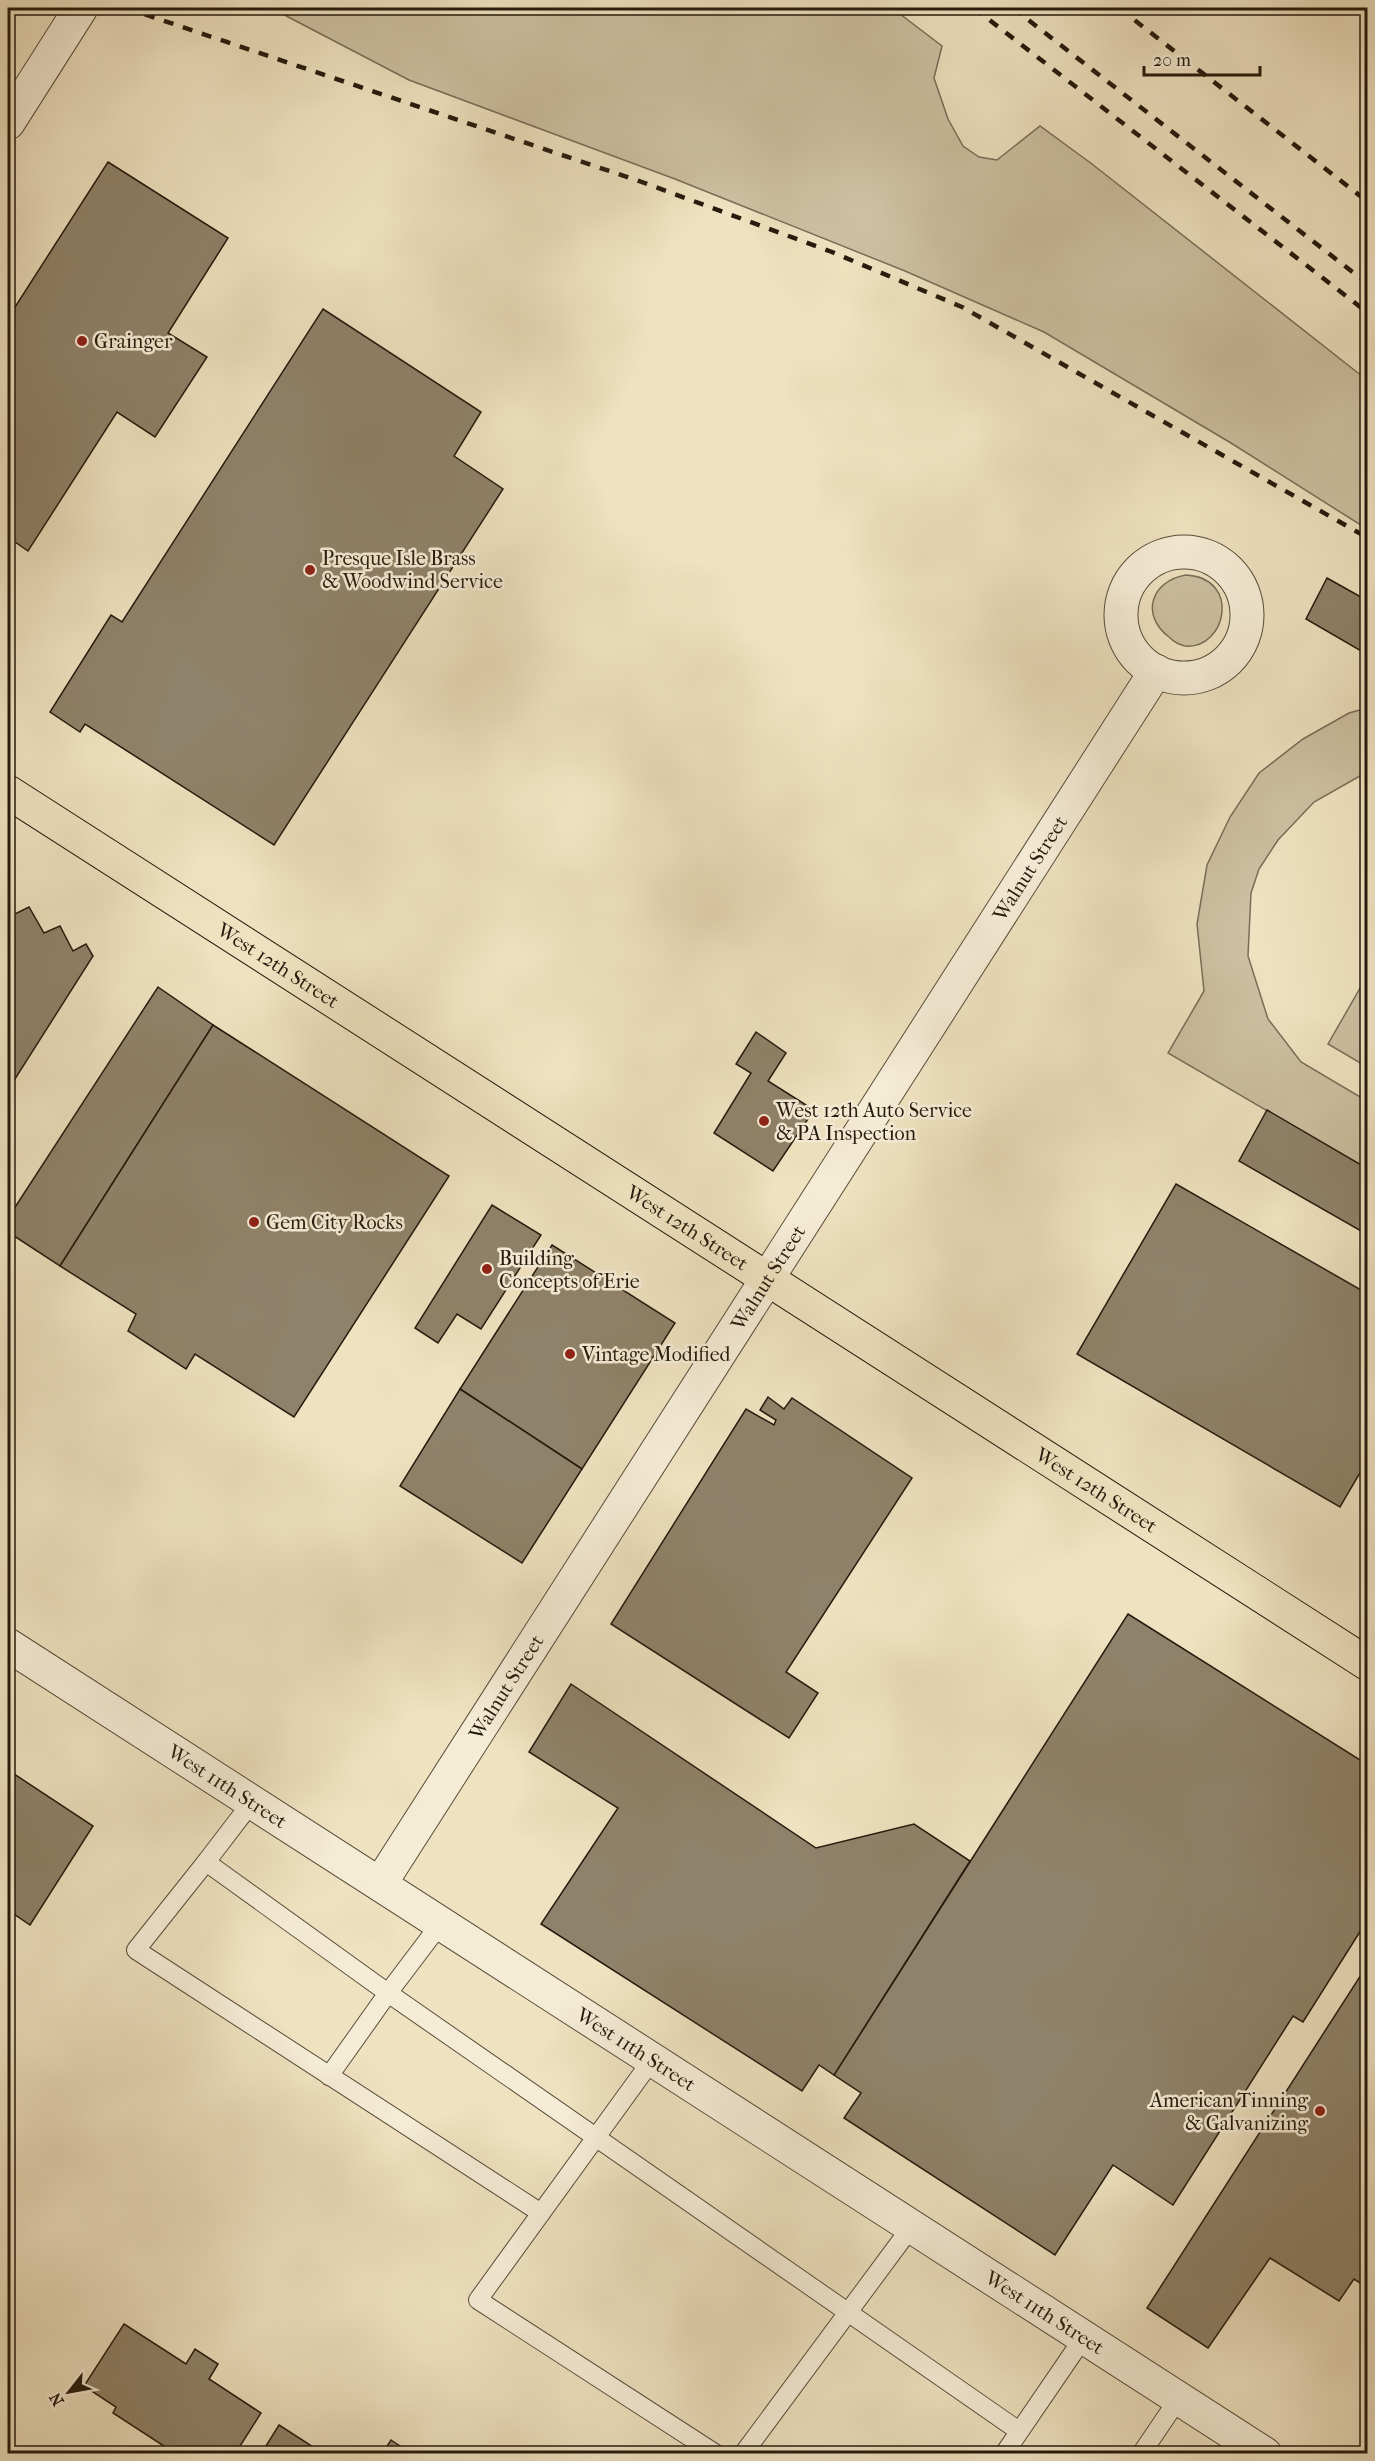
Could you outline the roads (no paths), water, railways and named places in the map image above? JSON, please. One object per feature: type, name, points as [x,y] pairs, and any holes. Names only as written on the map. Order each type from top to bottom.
[{"type":"main road","name":"West 12th Street","points":[[8,792],[1368,1664]]},
{"type":"street","points":[[8,123],[81,8]]},
{"type":"street","name":"Walnut Street","points":[[380,1884],[1156,671]]},
{"type":"street","name":"West 11th Street","points":[[8,1645],[1179,2398],[1257,2451]]},
{"type":"lane","points":[[252,1802],[136,1950],[541,2213]]},
{"type":"lane","points":[[206,1862],[388,1993],[1019,2431]]},
{"type":"lane","points":[[329,2076],[441,1923]]},
{"type":"lane","points":[[652,2060],[478,2300],[716,2454]]},
{"type":"lane","points":[[743,2454],[912,2226]]},
{"type":"lane","points":[[1004,2454],[1084,2337]]},
{"type":"lane","points":[[1141,2454],[1179,2398]]},
{"type":"railway","points":[[126,8],[639,181],[832,252],[962,307],[1368,538]]},
{"type":"railway","points":[[974,8],[1368,313]]},
{"type":"railway","points":[[1013,8],[1368,284]]},
{"type":"railway","points":[[1119,8],[1368,202]]},
{"type":"place","name":"Grainger","points":[[82,341]]},
{"type":"place","name":"Presque Isle Brass & Woodwind Service","points":[[310,570]]},
{"type":"place","name":"West 12th Auto Service & PA Inspection","points":[[764,1121]]},
{"type":"place","name":"Gem City Rocks","points":[[254,1222]]},
{"type":"place","name":"Building Concepts of Erie","points":[[487,1269]]},
{"type":"place","name":"Vintage Modified","points":[[570,1354]]},
{"type":"place","name":"American Tinning & Galvanizing","points":[[1320,2111]]}]
